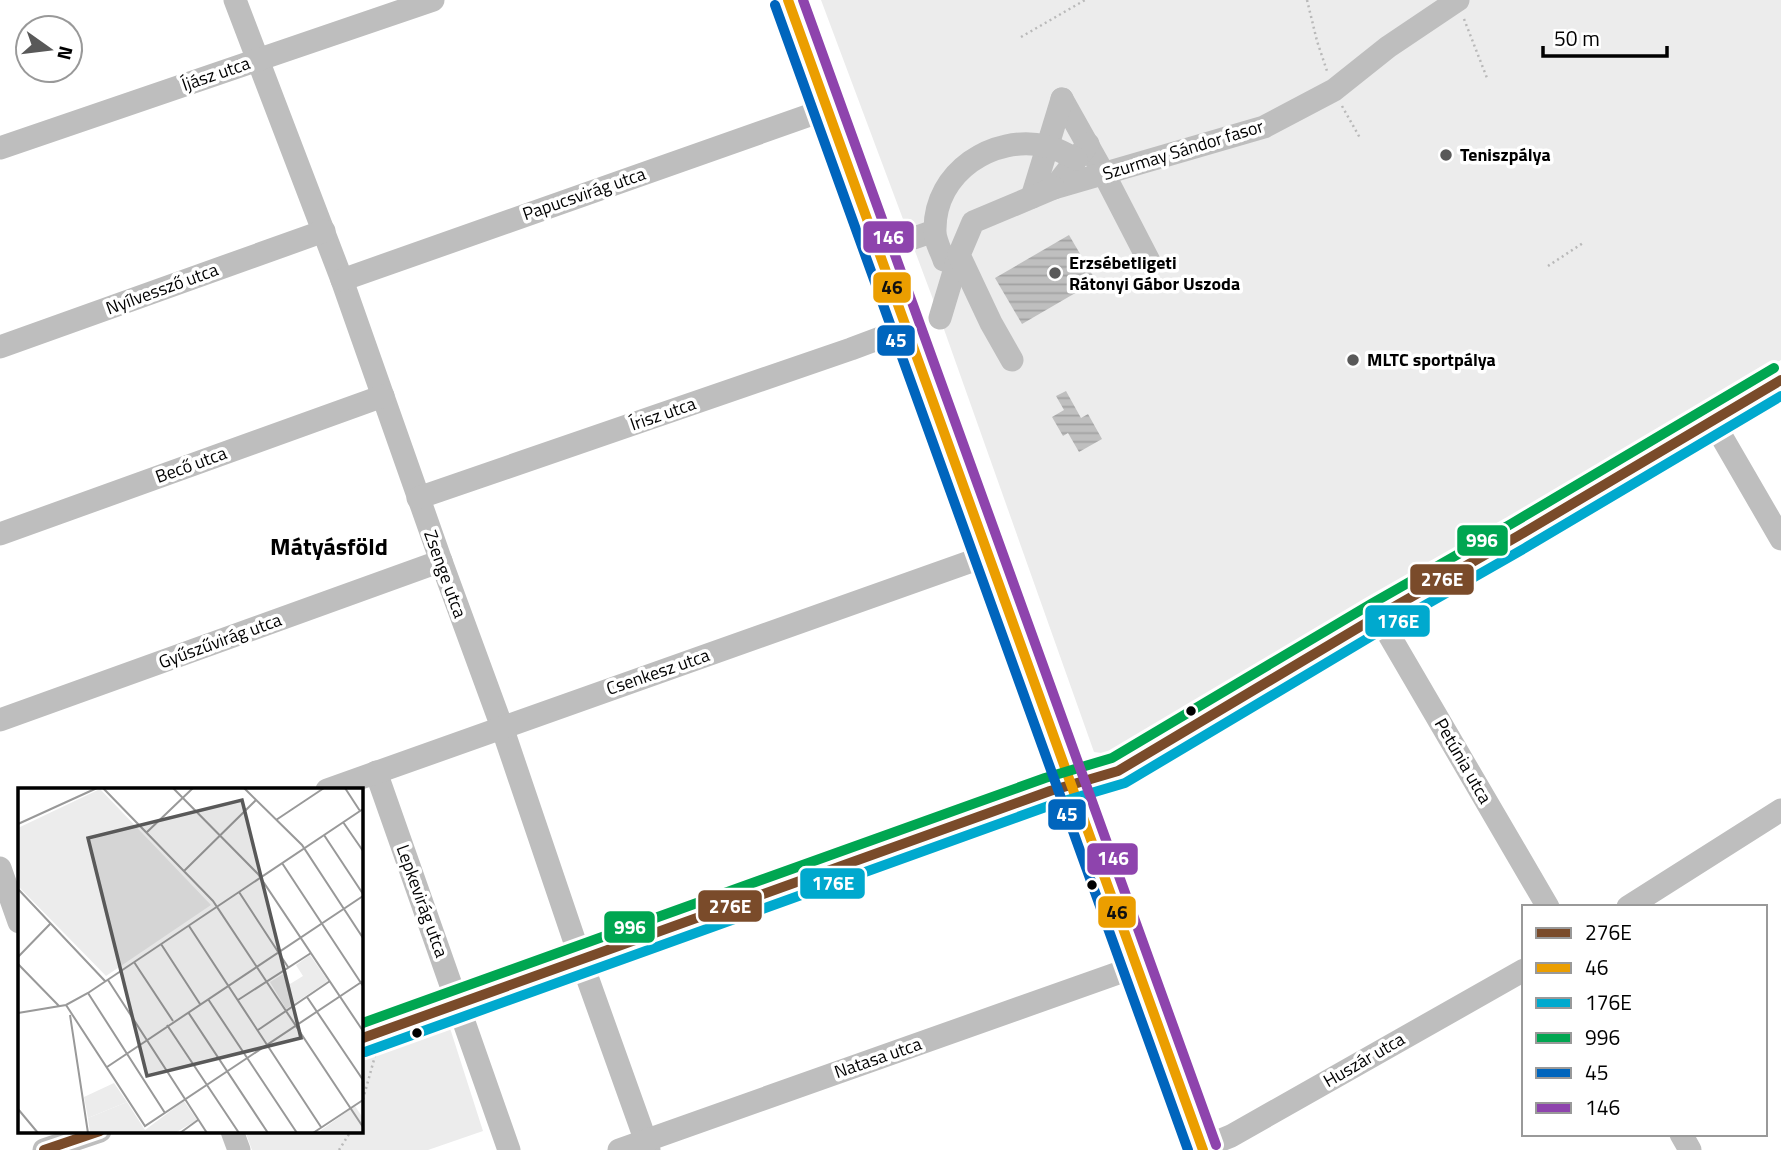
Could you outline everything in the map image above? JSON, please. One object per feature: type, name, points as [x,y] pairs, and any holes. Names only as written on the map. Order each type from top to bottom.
[{"type":"street","name":"Zsenge utca","points":[[235,0],[342,280],[502,727],[647,1145]]},
{"type":"street","name":"Íjász utca","points":[[0,148],[433,0]]},
{"type":"street","points":[[788,0],[1138,966],[1201,1149]]},
{"type":"street","name":"Szurmay Sándor fasor","points":[[1054,188],[1264,127],[1334,90],[1388,47],[1457,0]]},
{"type":"street","points":[[1032,197],[1062,99],[1082,152],[1104,174],[1150,263]]},
{"type":"street","name":"Papucsvirág utca","points":[[342,280],[827,108]]},
{"type":"street","points":[[1012,360],[991,323],[924,235],[948,184],[975,157],[1011,146],[1047,146],[1082,152]]},
{"type":"street","name":"Szurmay Sándor fasor","points":[[1054,188],[1082,152]]},
{"type":"street","points":[[940,318],[942,261],[973,222],[1054,188]]},
{"type":"street","name":"Nyílvessző utca","points":[[0,348],[324,231]]},
{"type":"street","name":"Írisz utca","points":[[418,498],[906,328]]},
{"type":"street","points":[[369,1045],[458,1003],[1024,800],[1118,771],[1781,380]]},
{"type":"street","name":"Becő utca","points":[[0,534],[383,396]]},
{"type":"street","points":[[1712,420],[1781,539]]},
{"type":"street","name":"Csenkesz utca","points":[[330,788],[989,555]]},
{"type":"street","name":"Gyűszűvirág utca","points":[[0,720],[441,561]]},
{"type":"street","name":"Petúnia utca","points":[[1378,616],[1547,905]]},
{"type":"street","name":"Lepkevirág utca","points":[[376,772],[509,1150]]},
{"type":"street","points":[[1631,905],[1781,810]]},
{"type":"street","points":[[0,868],[12,906]]},
{"type":"street","name":"Natasa utca","points":[[619,1150],[647,1145],[1138,966]]},
{"type":"street","name":"Huszár utca","points":[[1201,1149],[1231,1136],[1522,971]]},
{"type":"street","points":[[232,1132],[239,1150]]},
{"type":"street","points":[[44,1150],[99,1136]]},
{"type":"path","points":[[1021,37],[1085,0]]},
{"type":"path","points":[[1457,0],[1486,78]]},
{"type":"path","points":[[1549,266],[1583,243]]},
{"type":"path","points":[[362,1103],[374,1058],[369,1045]]},
{"type":"path","points":[[339,1150],[350,1132]]},
{"type":"shaded area","points":[[821,0],[1781,0],[1781,360],[1109,754],[1094,752],[940,318]]},
{"type":"shaded area","points":[[1069,235],[1096,281],[1022,324],[995,278]]},
{"type":"shaded area","points":[[1066,391],[1081,418],[1088,414],[1102,439],[1079,452],[1068,433],[1063,436],[1052,417],[1064,410],[1056,396]]},
{"type":"shaded area","points":[[449,1025],[483,1131],[428,1150],[252,1150],[245,1132],[362,1132],[362,1055]]},
{"type":"transit line","name":"46","points":[[788,0],[1203,1150]]},
{"type":"transit line","name":"146","points":[[803,0],[1216,1145]]},
{"type":"transit line","name":"45","points":[[775,5],[1188,1150]]},
{"type":"transit line","name":"996","points":[[362,1023],[1045,778],[1112,758],[1774,368]]},
{"type":"transit line","name":"276E","points":[[362,1038],[1050,791],[1118,771],[1781,380]]},
{"type":"transit line","name":"176E","points":[[365,1052],[1054,804],[1125,783],[1781,396]]},
{"type":"transit line","name":"276E","points":[[44,1150],[97,1132]]},
{"type":"place","name":"Teniszpálya","points":[[1446,155]]},
{"type":"place","name":"Erzsébetligeti Rátonyi Gábor Uszoda","points":[[1055,273]]},
{"type":"place","name":"MLTC sportpálya","points":[[1353,360]]},
{"type":"district","name":"Mátyásföld","points":[[329,547]]}]
